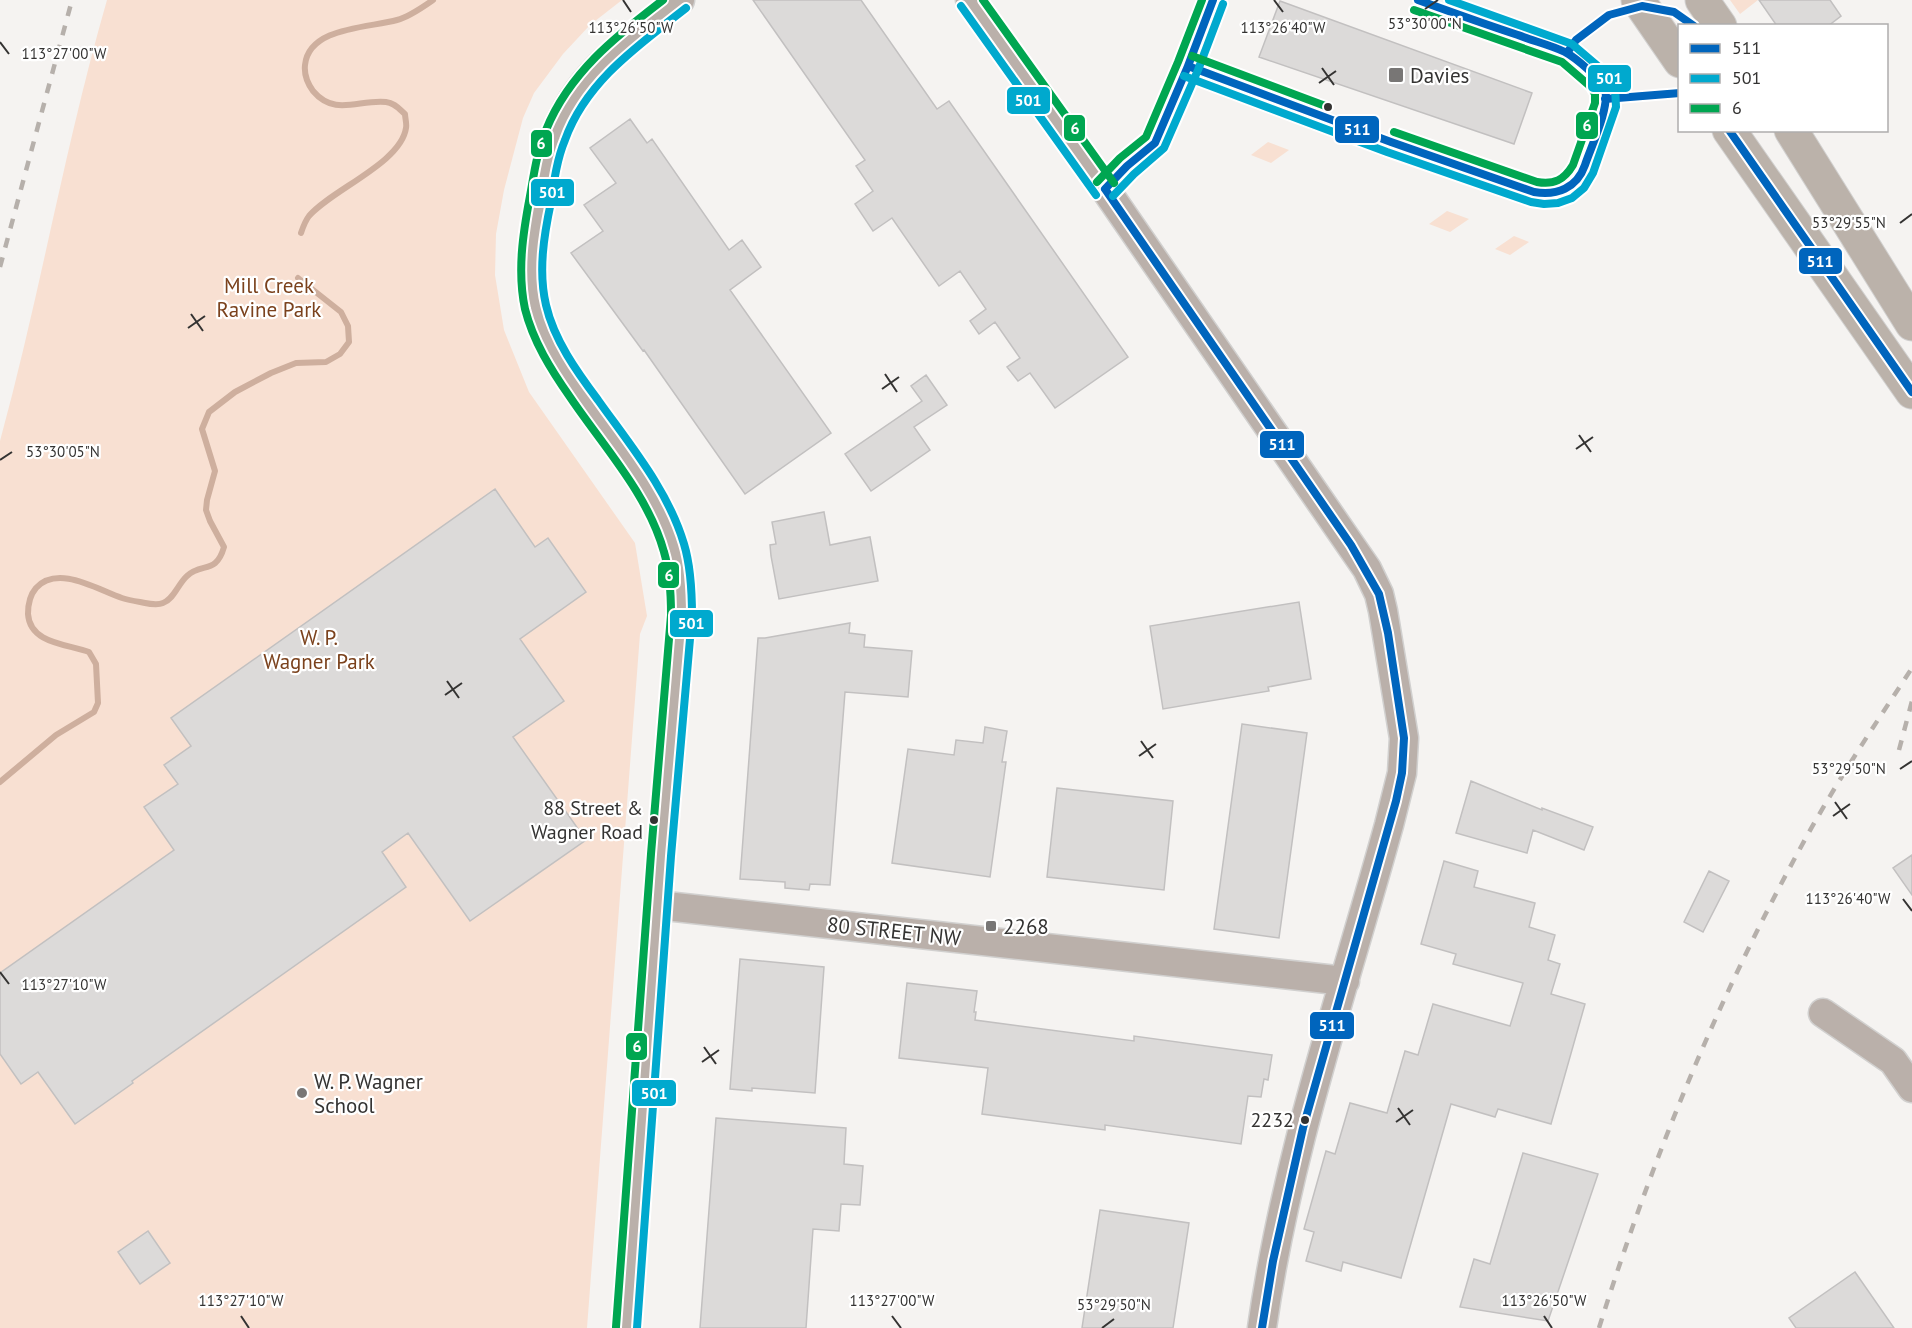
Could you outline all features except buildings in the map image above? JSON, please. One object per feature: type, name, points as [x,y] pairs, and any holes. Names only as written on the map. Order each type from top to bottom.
[{"type":"main road","points":[[1638,0],[1678,58]]},
{"type":"main road","points":[[1702,0],[1719,24]]},
{"type":"main road","points":[[1730,132],[1912,393]]},
{"type":"main road","points":[[1792,132],[1912,324]]},
{"type":"street","points":[[626,1328],[657,905],[682,615],[679,569],[671,539],[652,500],[560,364],[548,342],[539,321],[533,293],[531,263],[535,228],[549,157],[566,111],[591,75],[615,52],[680,0]]},
{"type":"street","points":[[970,0],[1351,545],[1379,594],[1388,633],[1404,738],[1404,758],[1396,801],[1283,1208],[1269,1275],[1262,1328]]},
{"type":"street","name":"80 STREET NW","points":[[657,905],[1345,981]]},
{"type":"street","points":[[1823,1013],[1893,1061],[1912,1088]]},
{"type":"green space","name":"W. P. Wagner Park","points":[[107,0],[622,0],[590,25],[563,54],[534,93],[523,118],[504,190],[496,234],[495,275],[504,330],[529,392],[635,543],[647,616],[640,634],[587,1328],[0,1328],[0,441],[28,331],[78,110]]},
{"type":"green space","points":[[1730,0],[1758,0],[1740,14]]},
{"type":"green space","points":[[1268,142],[1289,150],[1271,163],[1251,155]]},
{"type":"green space","points":[[1447,211],[1469,219],[1450,232],[1429,224]]},
{"type":"green space","points":[[1514,236],[1529,242],[1510,255],[1495,249]]},
{"type":"waterway","points":[[301,233],[304,224],[319,206],[392,153],[401,141],[406,126],[405,114],[397,106],[389,103],[339,105],[321,99],[313,91],[306,75],[305,65],[309,52],[328,36],[402,19],[433,0]]},
{"type":"waterway","points":[[0,782],[56,735],[94,712],[98,703],[96,664],[89,652],[51,641],[35,631],[30,624],[29,603],[36,588],[45,581],[55,578],[67,579],[129,600],[160,604],[173,595],[187,576],[213,565],[221,556],[224,547],[206,510],[215,471],[202,429],[209,412],[235,392],[271,373],[296,363],[326,362],[340,354],[349,342],[348,326],[341,312],[298,278]]},
{"type":"railway","points":[[0,267],[72,0]]},
{"type":"railway","points":[[1599,1328],[1641,1203],[1714,1021],[1771,903],[1815,822],[1855,755],[1912,668]]},
{"type":"railway","points":[[1899,750],[1912,701]]},
{"type":"transit line","name":"6","points":[[616,1327],[671,615],[670,583],[668,567],[657,531],[636,490],[543,355],[525,309],[521,266],[525,224],[536,163],[543,138],[556,110],[567,91],[596,57],[628,27],[663,0]]},
{"type":"transit line","name":"6","points":[[983,0],[1114,183]]},
{"type":"transit line","name":"6","points":[[1097,182],[1120,158],[1146,137],[1202,0]]},
{"type":"transit line","name":"511","points":[[1105,189],[1127,166],[1155,143],[1213,0]]},
{"type":"transit line","name":"511","points":[[1188,66],[1391,142],[1534,192],[1551,193],[1571,185],[1581,173],[1605,106],[1605,90],[1599,80],[1565,52],[1418,0]]},
{"type":"transit line","name":"501","points":[[1184,76],[1387,152],[1531,202],[1558,203],[1572,198],[1584,188],[1593,173],[1616,107],[1615,87],[1606,73],[1572,44],[1449,0]]},
{"type":"transit line","name":"501","points":[[1113,196],[1164,148],[1198,70],[1223,4]]},
{"type":"transit line","name":"501","points":[[961,6],[1096,195]]},
{"type":"transit line","name":"511","points":[[1567,53],[1576,40],[1609,15],[1642,6],[1674,12],[1691,24]]},
{"type":"transit line","name":"501","points":[[637,1328],[671,856],[692,616],[691,580],[684,544],[668,505],[647,469],[574,367],[560,343],[546,305],[542,266],[556,170],[562,147],[574,119],[600,82],[616,66],[686,8]]},
{"type":"transit line","name":"6","points":[[1394,132],[1537,182],[1549,183],[1562,178],[1573,165],[1595,103],[1595,94],[1591,87],[1562,62],[1414,10]]},
{"type":"transit line","name":"6","points":[[1192,56],[1328,107]]},
{"type":"transit line","name":"511","points":[[1605,99],[1678,93]]},
{"type":"transit line","name":"511","points":[[1730,132],[1912,392]]},
{"type":"transit line","name":"511","points":[[1105,189],[1351,545],[1379,594],[1388,633],[1404,738],[1402,773],[1396,801],[1303,1128],[1273,1261],[1262,1328]]},
{"type":"place","name":"Davies","points":[[1396,75]]},
{"type":"place","name":"88 Street & Wagner Road","points":[[654,820]]},
{"type":"place","name":"2268","points":[[991,926]]},
{"type":"place","name":"W. P. Wagner School","points":[[302,1093]]},
{"type":"place","name":"2232","points":[[1305,1120]]},
{"type":"park label","name":"Mill Creek Ravine Park","points":[[269,297]]}]
